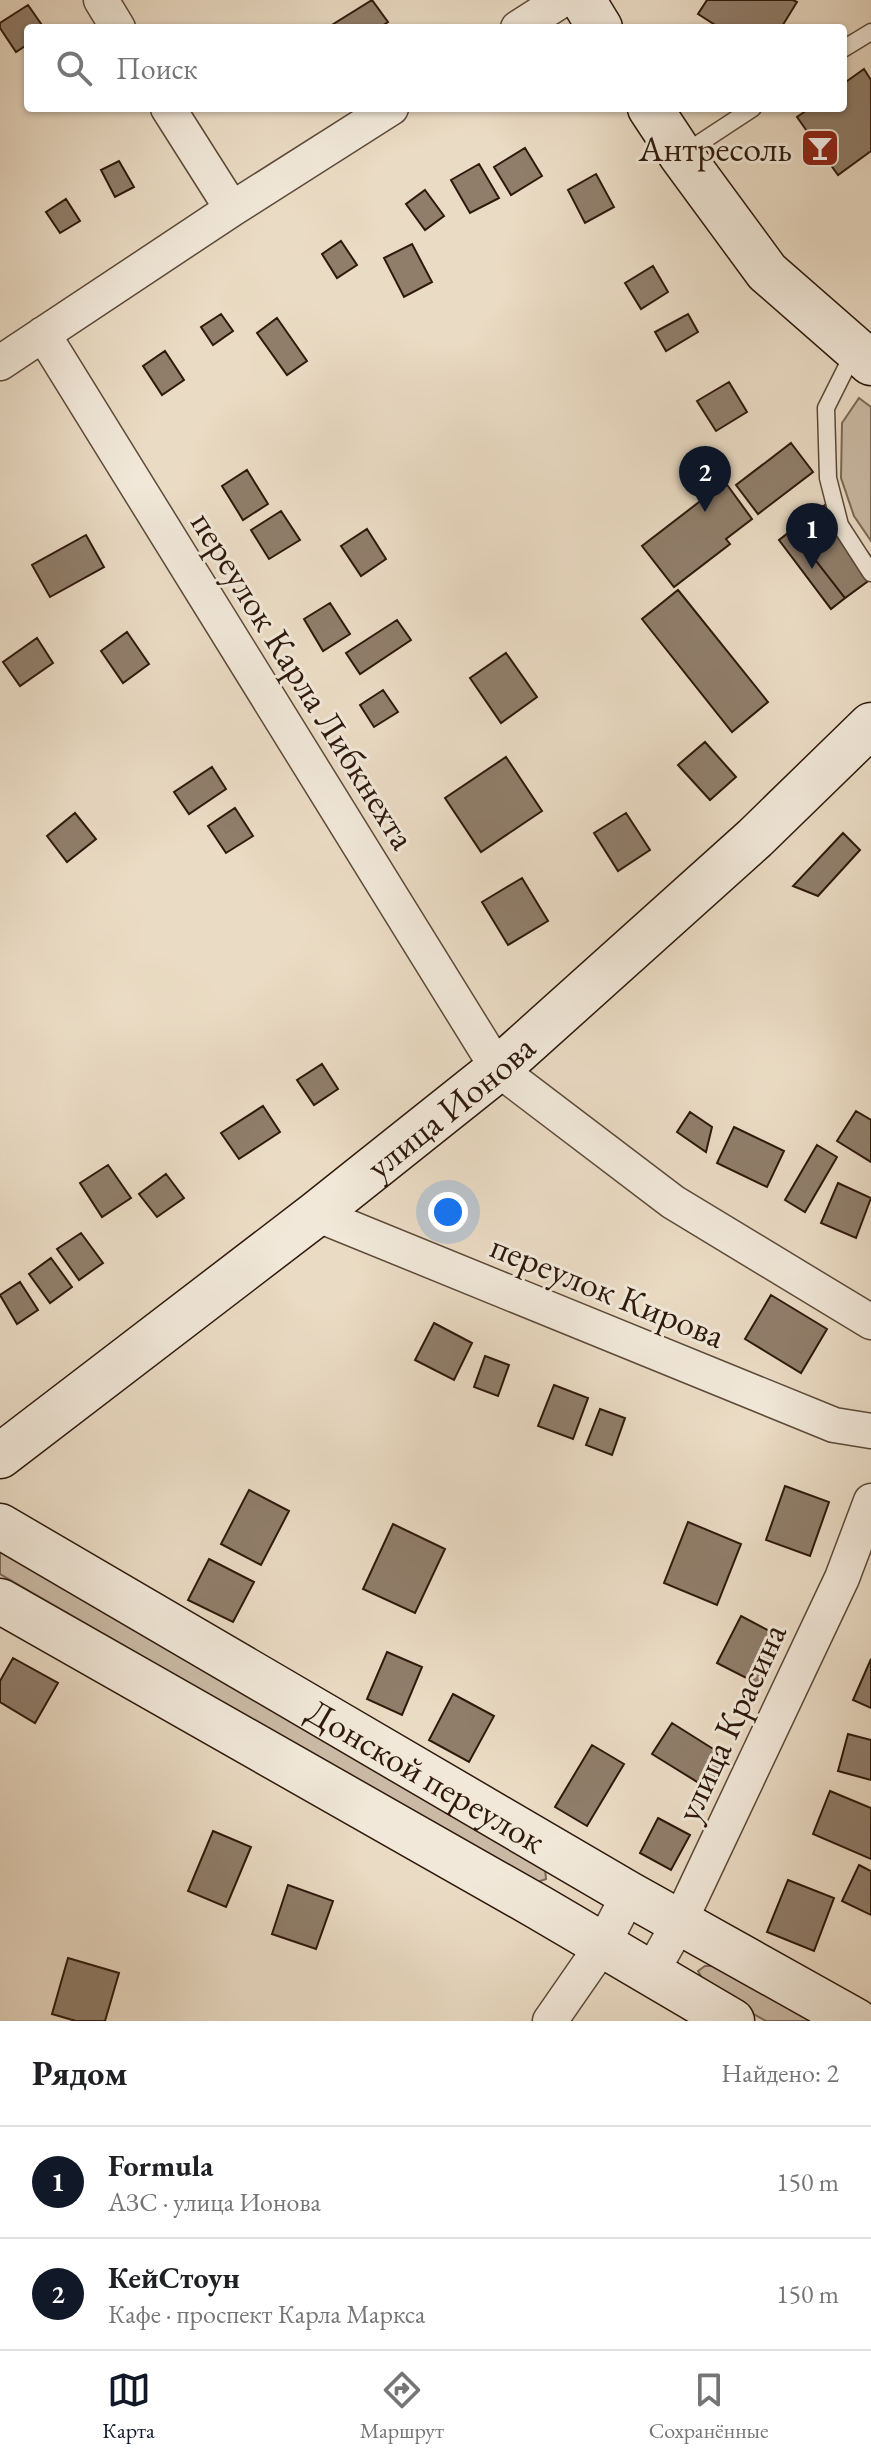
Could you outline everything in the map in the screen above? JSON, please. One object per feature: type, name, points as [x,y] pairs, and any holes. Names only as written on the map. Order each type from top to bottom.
[{"type":"main road","points":[[583,0],[598,24]]},
{"type":"main road","points":[[653,112],[767,272],[863,357]]},
{"type":"main road","name":"улица Ионова","points":[[0,1456],[316,1214],[498,1069],[755,838],[871,725]]},
{"type":"main road","name":"Донской переулок","points":[[0,1526],[679,1923],[856,2021]]},
{"type":"main road","name":"Донской переулок","points":[[0,1601],[732,2021]]},
{"type":"street","points":[[101,0],[116,24]]},
{"type":"street","points":[[524,24],[562,0]]},
{"type":"street","points":[[171,112],[232,209]]},
{"type":"street","points":[[0,363],[385,112]]},
{"type":"street","name":"переулок Карла Либкнехта","points":[[43,334],[498,1069]]},
{"type":"street","points":[[498,1069],[673,1202],[871,1322]]},
{"type":"street","name":"переулок Кирова","points":[[316,1214],[834,1425],[871,1431]]},
{"type":"street","name":"улица Красина","points":[[651,1973],[679,1923],[842,1578],[871,1501]]},
{"type":"street","points":[[550,2021],[602,1946],[629,1894]]},
{"type":"lane","points":[[847,47],[871,32]]},
{"type":"lane","points":[[681,155],[747,112]]},
{"type":"lane","points":[[863,357],[826,408],[828,478],[840,525],[871,573]]},
{"type":"shaded area","points":[[859,398],[871,407],[871,541],[854,516],[841,478],[842,423]]},
{"type":"shaded area","points":[[0,1546],[545,1868],[546,1879],[535,1883],[0,1574]]},
{"type":"shaded area","points":[[705,1966],[719,1966],[814,2021],[766,2021],[708,1989],[698,1971]]},
{"type":"building","points":[[372,0],[388,22],[385,24],[333,24]]},
{"type":"building","points":[[707,0],[797,2],[783,24],[714,24],[698,14]]},
{"type":"building","points":[[28,5],[41,24],[24,24],[24,47],[16,52],[0,28],[0,23]]},
{"type":"building","points":[[864,69],[871,80],[871,151],[838,175],[797,117],[804,112],[847,112],[847,81]]},
{"type":"building","points":[[525,148],[542,176],[511,195],[494,167]]},
{"type":"building","points":[[119,161],[134,187],[115,197],[101,170]]},
{"type":"building","points":[[479,164],[499,198],[470,213],[451,180]]},
{"type":"building","points":[[596,174],[614,207],[585,223],[568,190]]},
{"type":"building","points":[[425,190],[444,216],[425,230],[406,204]]},
{"type":"building","points":[[66,199],[80,221],[60,233],[46,212]]},
{"type":"building","points":[[341,241],[357,265],[337,278],[322,254]]},
{"type":"building","points":[[412,244],[432,282],[404,297],[384,258]]},
{"type":"building","points":[[653,266],[668,292],[641,309],[625,283]]},
{"type":"building","points":[[221,314],[233,331],[213,345],[201,327]]},
{"type":"building","points":[[688,314],[698,332],[666,351],[655,332]]},
{"type":"building","points":[[277,318],[307,361],[287,375],[257,333]]},
{"type":"building","points":[[165,351],[184,380],[162,395],[143,366]]},
{"type":"building","points":[[729,382],[747,412],[716,431],[697,401]]},
{"type":"building","points":[[791,443],[813,472],[758,514],[736,485]]},
{"type":"building","points":[[247,470],[268,504],[243,520],[222,486]]},
{"type":"building","points":[[725,482],[752,519],[726,539],[730,544],[674,587],[642,546]]},
{"type":"building","points":[[829,502],[871,557],[871,579],[845,598],[792,530]]},
{"type":"building","points":[[281,511],[300,540],[269,559],[251,530]]},
{"type":"building","points":[[367,529],[386,559],[361,576],[341,546]]},
{"type":"building","points":[[792,530],[845,598],[831,609],[779,540]]},
{"type":"building","points":[[86,535],[104,567],[50,597],[32,565]]},
{"type":"building","points":[[678,590],[768,702],[732,732],[642,619]]},
{"type":"building","points":[[330,603],[350,634],[323,651],[304,619]]},
{"type":"building","points":[[397,620],[411,640],[360,674],[346,653]]},
{"type":"building","points":[[127,632],[149,664],[123,683],[101,651]]},
{"type":"building","points":[[37,638],[53,663],[20,686],[3,662]]},
{"type":"building","points":[[506,653],[537,697],[501,723],[470,678]]},
{"type":"building","points":[[383,690],[398,712],[374,727],[360,705]]},
{"type":"building","points":[[705,742],[736,777],[710,800],[678,765]]},
{"type":"building","points":[[506,757],[542,811],[481,852],[445,798]]},
{"type":"building","points":[[212,767],[226,789],[189,814],[174,792]]},
{"type":"building","points":[[235,808],[253,836],[226,853],[208,826]]},
{"type":"building","points":[[75,813],[96,839],[67,862],[47,836]]},
{"type":"building","points":[[626,813],[650,850],[618,871],[594,833]]},
{"type":"building","points":[[843,833],[860,850],[818,896],[793,886]]},
{"type":"building","points":[[522,878],[548,921],[508,945],[482,902]]},
{"type":"building","points":[[322,1064],[338,1089],[314,1105],[297,1080]]},
{"type":"building","points":[[263,1106],[280,1132],[239,1159],[221,1133]]},
{"type":"building","points":[[856,1111],[871,1120],[871,1162],[837,1141]]},
{"type":"building","points":[[690,1112],[712,1127],[706,1152],[677,1132]]},
{"type":"building","points":[[734,1127],[784,1151],[767,1187],[717,1163]]},
{"type":"building","points":[[817,1145],[837,1157],[805,1212],[785,1200]]},
{"type":"building","points":[[108,1165],[131,1198],[102,1217],[80,1183]]},
{"type":"building","points":[[166,1174],[184,1198],[157,1217],[139,1194]]},
{"type":"building","points":[[838,1183],[871,1198],[856,1238],[821,1223]]},
{"type":"building","points":[[81,1233],[103,1263],[79,1280],[57,1249]]},
{"type":"building","points":[[51,1258],[72,1287],[50,1303],[29,1274]]},
{"type":"building","points":[[20,1282],[38,1310],[17,1324],[0,1295]]},
{"type":"building","points":[[771,1295],[827,1329],[801,1373],[745,1339]]},
{"type":"building","points":[[434,1323],[472,1343],[454,1380],[415,1360]]},
{"type":"building","points":[[485,1356],[509,1365],[498,1396],[474,1387]]},
{"type":"building","points":[[554,1385],[588,1398],[573,1439],[538,1426]]},
{"type":"building","points":[[600,1409],[625,1418],[612,1455],[586,1445]]},
{"type":"building","points":[[785,1486],[829,1502],[810,1556],[766,1540]]},
{"type":"building","points":[[249,1490],[289,1511],[261,1565],[221,1544]]},
{"type":"building","points":[[688,1522],[741,1544],[717,1605],[664,1583]]},
{"type":"building","points":[[393,1524],[445,1549],[415,1613],[363,1589]]},
{"type":"building","points":[[209,1559],[254,1582],[233,1622],[188,1600]]},
{"type":"building","points":[[741,1616],[781,1637],[758,1684],[717,1663]]},
{"type":"building","points":[[387,1652],[422,1667],[402,1715],[367,1699]]},
{"type":"building","points":[[13,1658],[58,1683],[35,1723],[0,1702],[0,1681]]},
{"type":"building","points":[[871,1659],[871,1708],[853,1700]]},
{"type":"building","points":[[453,1694],[494,1716],[469,1762],[429,1740]]},
{"type":"building","points":[[672,1723],[726,1757],[707,1788],[652,1754]]},
{"type":"building","points":[[848,1734],[871,1740],[871,1780],[838,1771]]},
{"type":"building","points":[[592,1745],[624,1764],[587,1826],[555,1807]]},
{"type":"building","points":[[830,1791],[871,1808],[871,1859],[813,1834]]},
{"type":"building","points":[[658,1818],[690,1835],[671,1870],[640,1853]]},
{"type":"building","points":[[213,1831],[251,1847],[226,1907],[188,1891]]},
{"type":"building","points":[[859,1865],[871,1871],[871,1915],[842,1901]]},
{"type":"building","points":[[788,1880],[834,1898],[814,1951],[767,1932]]},
{"type":"building","points":[[288,1885],[333,1901],[316,1949],[272,1934]]},
{"type":"building","points":[[68,1958],[119,1973],[105,2021],[76,2021],[52,2014]]},
{"type":"place","name":"Антресоль","points":[[820,148]]},
{"type":"place","name":"КейСтоун","points":[[705,512]]},
{"type":"place","name":"Formula","points":[[812,569]]}]
